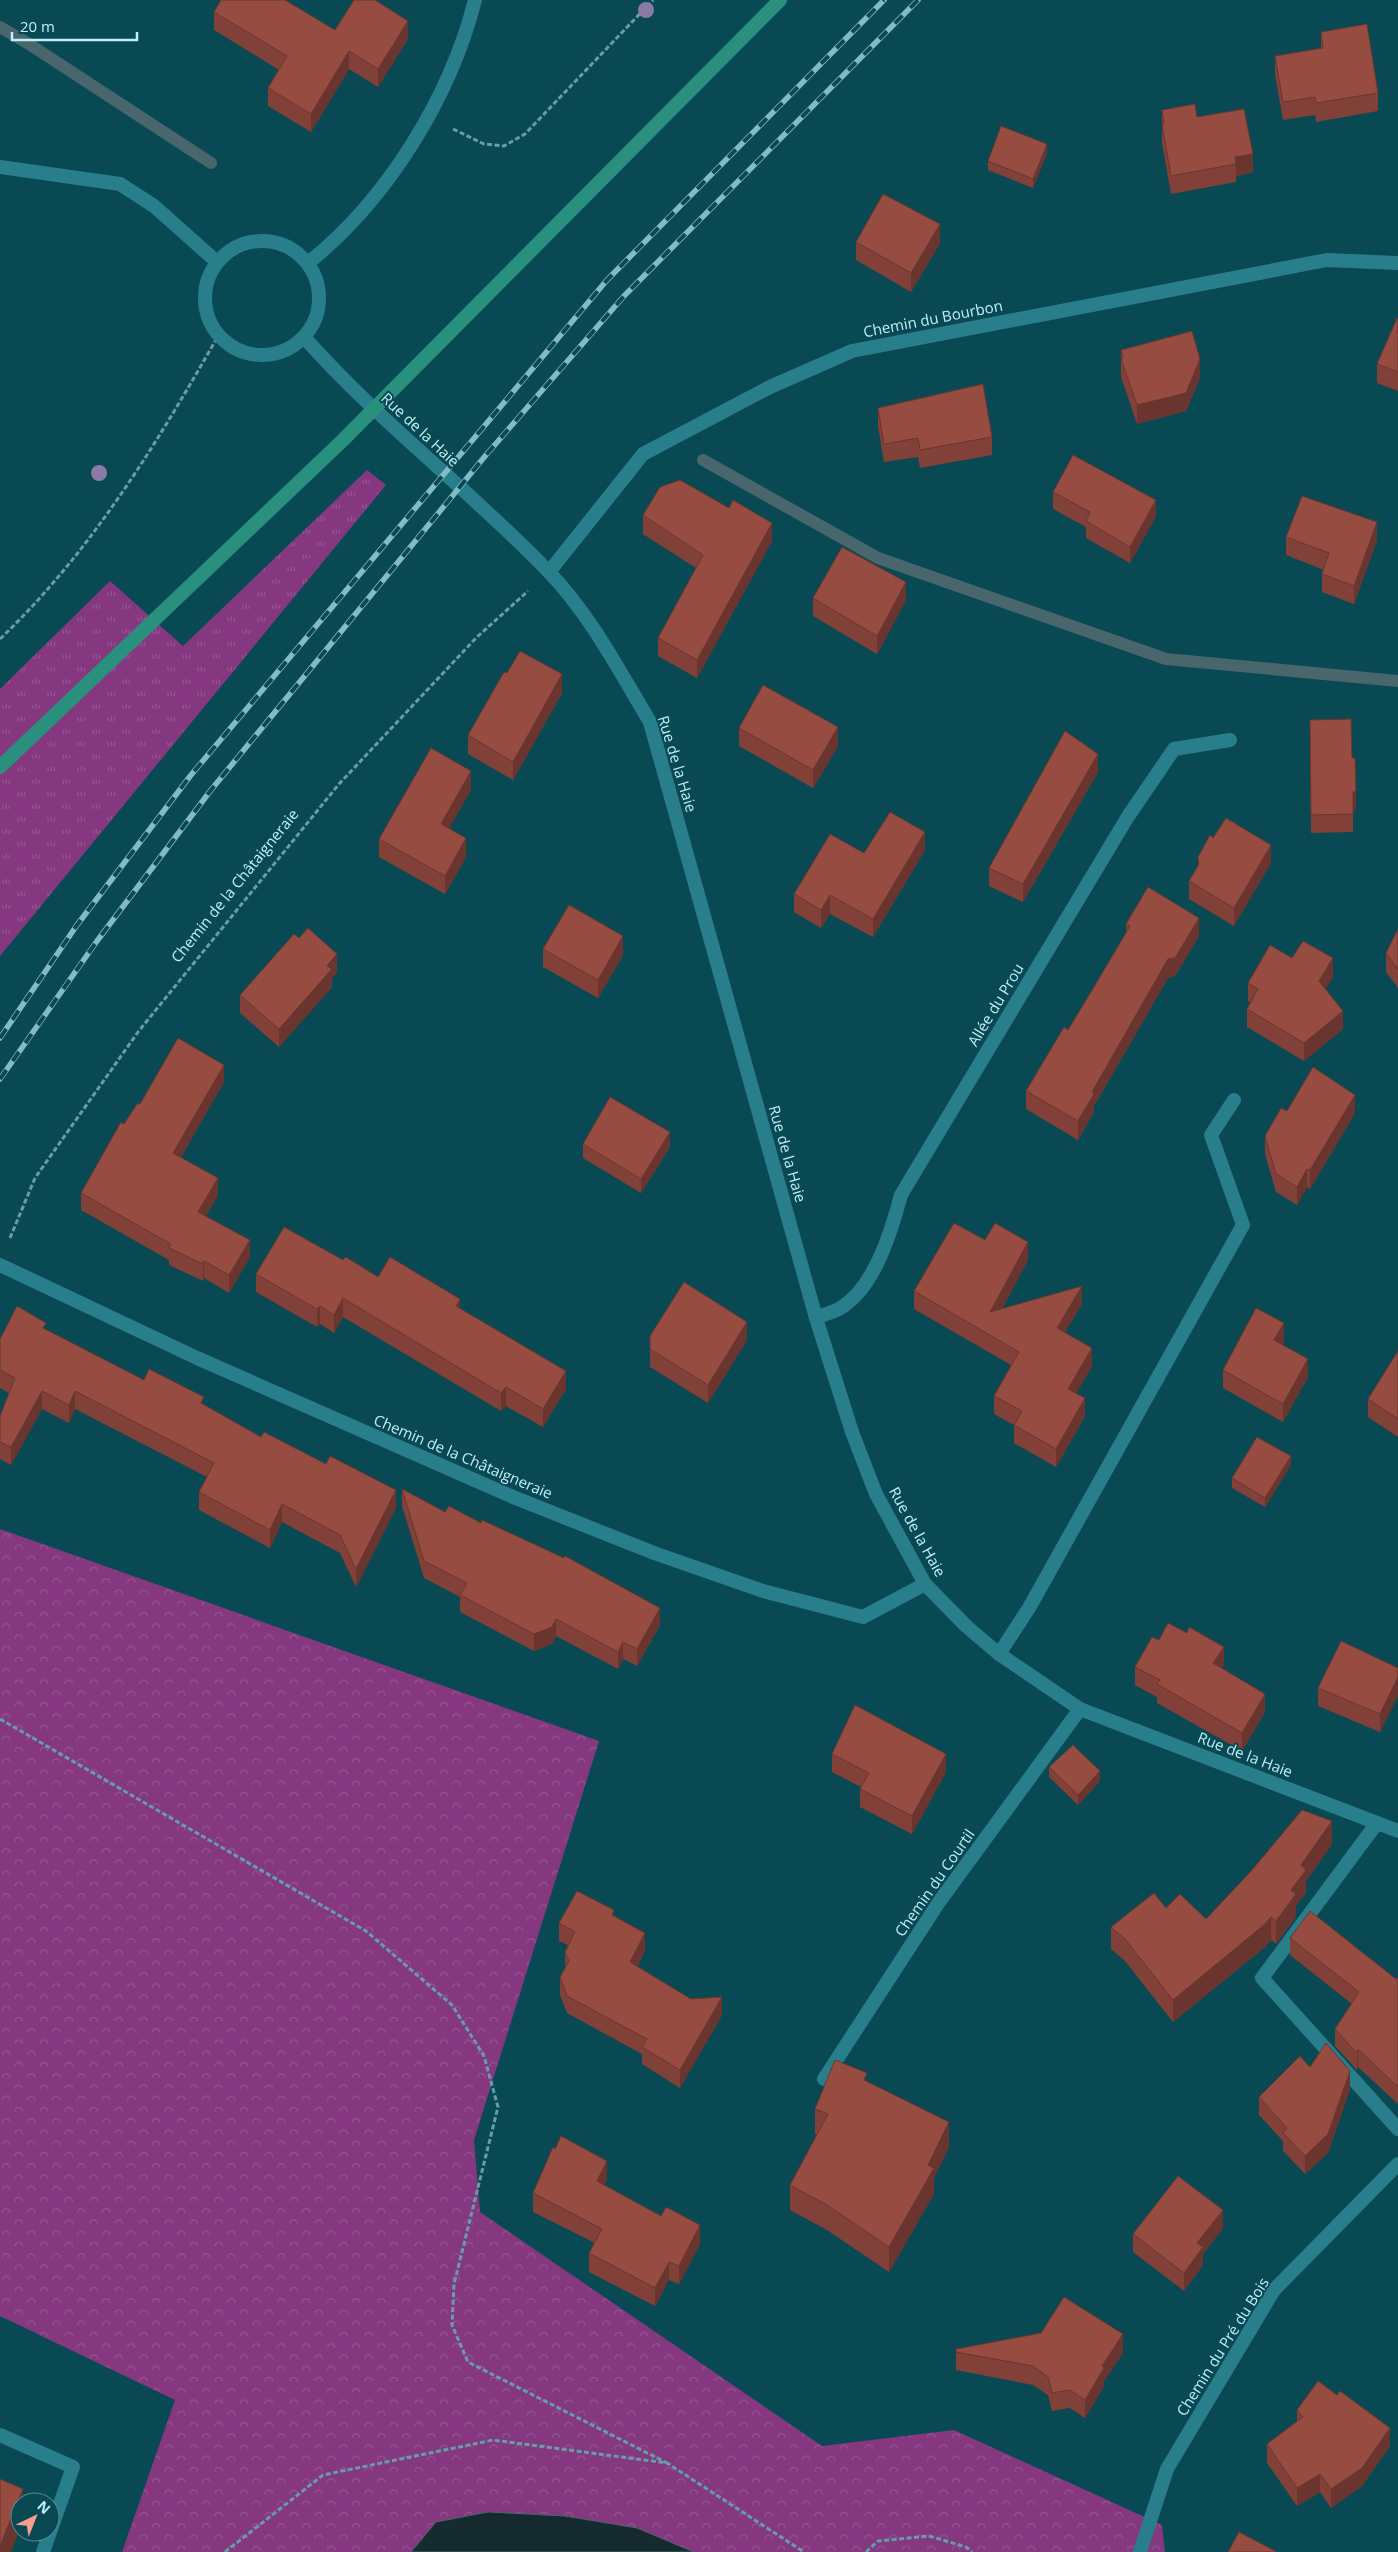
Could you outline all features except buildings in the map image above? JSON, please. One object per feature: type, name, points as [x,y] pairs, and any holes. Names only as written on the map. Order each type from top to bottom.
[{"type":"main road","points":[[0,768],[343,440],[780,0]]},
{"type":"street","points":[[308,263],[331,244],[372,201],[404,156],[456,61],[475,0]]},
{"type":"street","points":[[0,167],[120,184],[154,206],[217,262]]},
{"type":"street","points":[[262,240],[280,243],[295,251],[308,263],[320,293],[316,316],[304,337],[284,350],[261,356],[245,353],[230,346],[218,336],[205,307],[204,292],[209,276],[217,262],[229,250],[245,243],[262,240]]},
{"type":"street","name":"Chemin du Bourbon","points":[[550,572],[643,454],[770,388],[852,351],[1326,260],[1398,262]]},
{"type":"street","name":"Rue de la Haie","points":[[304,337],[333,369],[396,430],[550,572],[601,638],[650,722],[816,1318],[852,1432],[876,1494],[925,1584],[966,1626],[999,1654],[1080,1709],[1398,1831]]},
{"type":"street","name":"Allée du Prou","points":[[816,1318],[842,1307],[867,1282],[890,1234],[901,1196],[1127,818],[1174,749],[1230,740]]},
{"type":"street","points":[[999,1654],[1028,1608],[1243,1225],[1211,1135],[1234,1100]]},
{"type":"street","name":"Chemin de la Châtaigneraie","points":[[0,1265],[197,1358],[363,1433],[654,1553],[764,1591],[863,1618],[925,1584]]},
{"type":"street","name":"Chemin du Courtil","points":[[824,2079],[939,1902],[1080,1709]]},
{"type":"street","points":[[1377,1823],[1262,1978],[1398,2129]]},
{"type":"street","name":"Chemin du Pré du Bois","points":[[1140,2552],[1167,2469],[1274,2290],[1398,2164]]},
{"type":"street","points":[[0,2435],[73,2467],[43,2552]]},
{"type":"path","points":[[427,115],[484,144],[504,146],[525,134],[653,0]]},
{"type":"path","points":[[0,639],[22,618],[72,561],[118,501],[156,443],[218,336]]},
{"type":"path","name":"Chemin de la Châtaigneraie","points":[[7,1245],[34,1178],[138,1032],[339,784],[476,638],[550,572]]},
{"type":"path","points":[[0,1718],[366,1931],[452,2005],[484,2056],[498,2107],[454,2284],[452,2325],[468,2362],[667,2463],[804,2552]]},
{"type":"path","points":[[225,2552],[323,2476],[493,2440],[667,2463]]},
{"type":"path","points":[[866,2552],[878,2541],[929,2536],[966,2548],[972,2552]]},
{"type":"green space","points":[[367,470],[386,485],[0,956],[0,689],[110,581],[183,646]]},
{"type":"green space","points":[[0,1529],[599,1741],[474,2140],[480,2212],[822,2446],[954,2430],[1162,2525],[1165,2552],[122,2552],[175,2400],[0,2316]]},
{"type":"water","points":[[488,2512],[565,2516],[637,2528],[694,2552],[411,2552],[436,2522]]},
{"type":"waterway","points":[[0,27],[211,163]]},
{"type":"waterway","points":[[703,460],[878,558],[1166,659],[1398,681]]},
{"type":"railway","points":[[0,1038],[77,925],[191,775],[607,280],[884,0]]},
{"type":"railway","points":[[0,1079],[97,941],[211,790],[486,455],[624,296],[918,0]]}]
